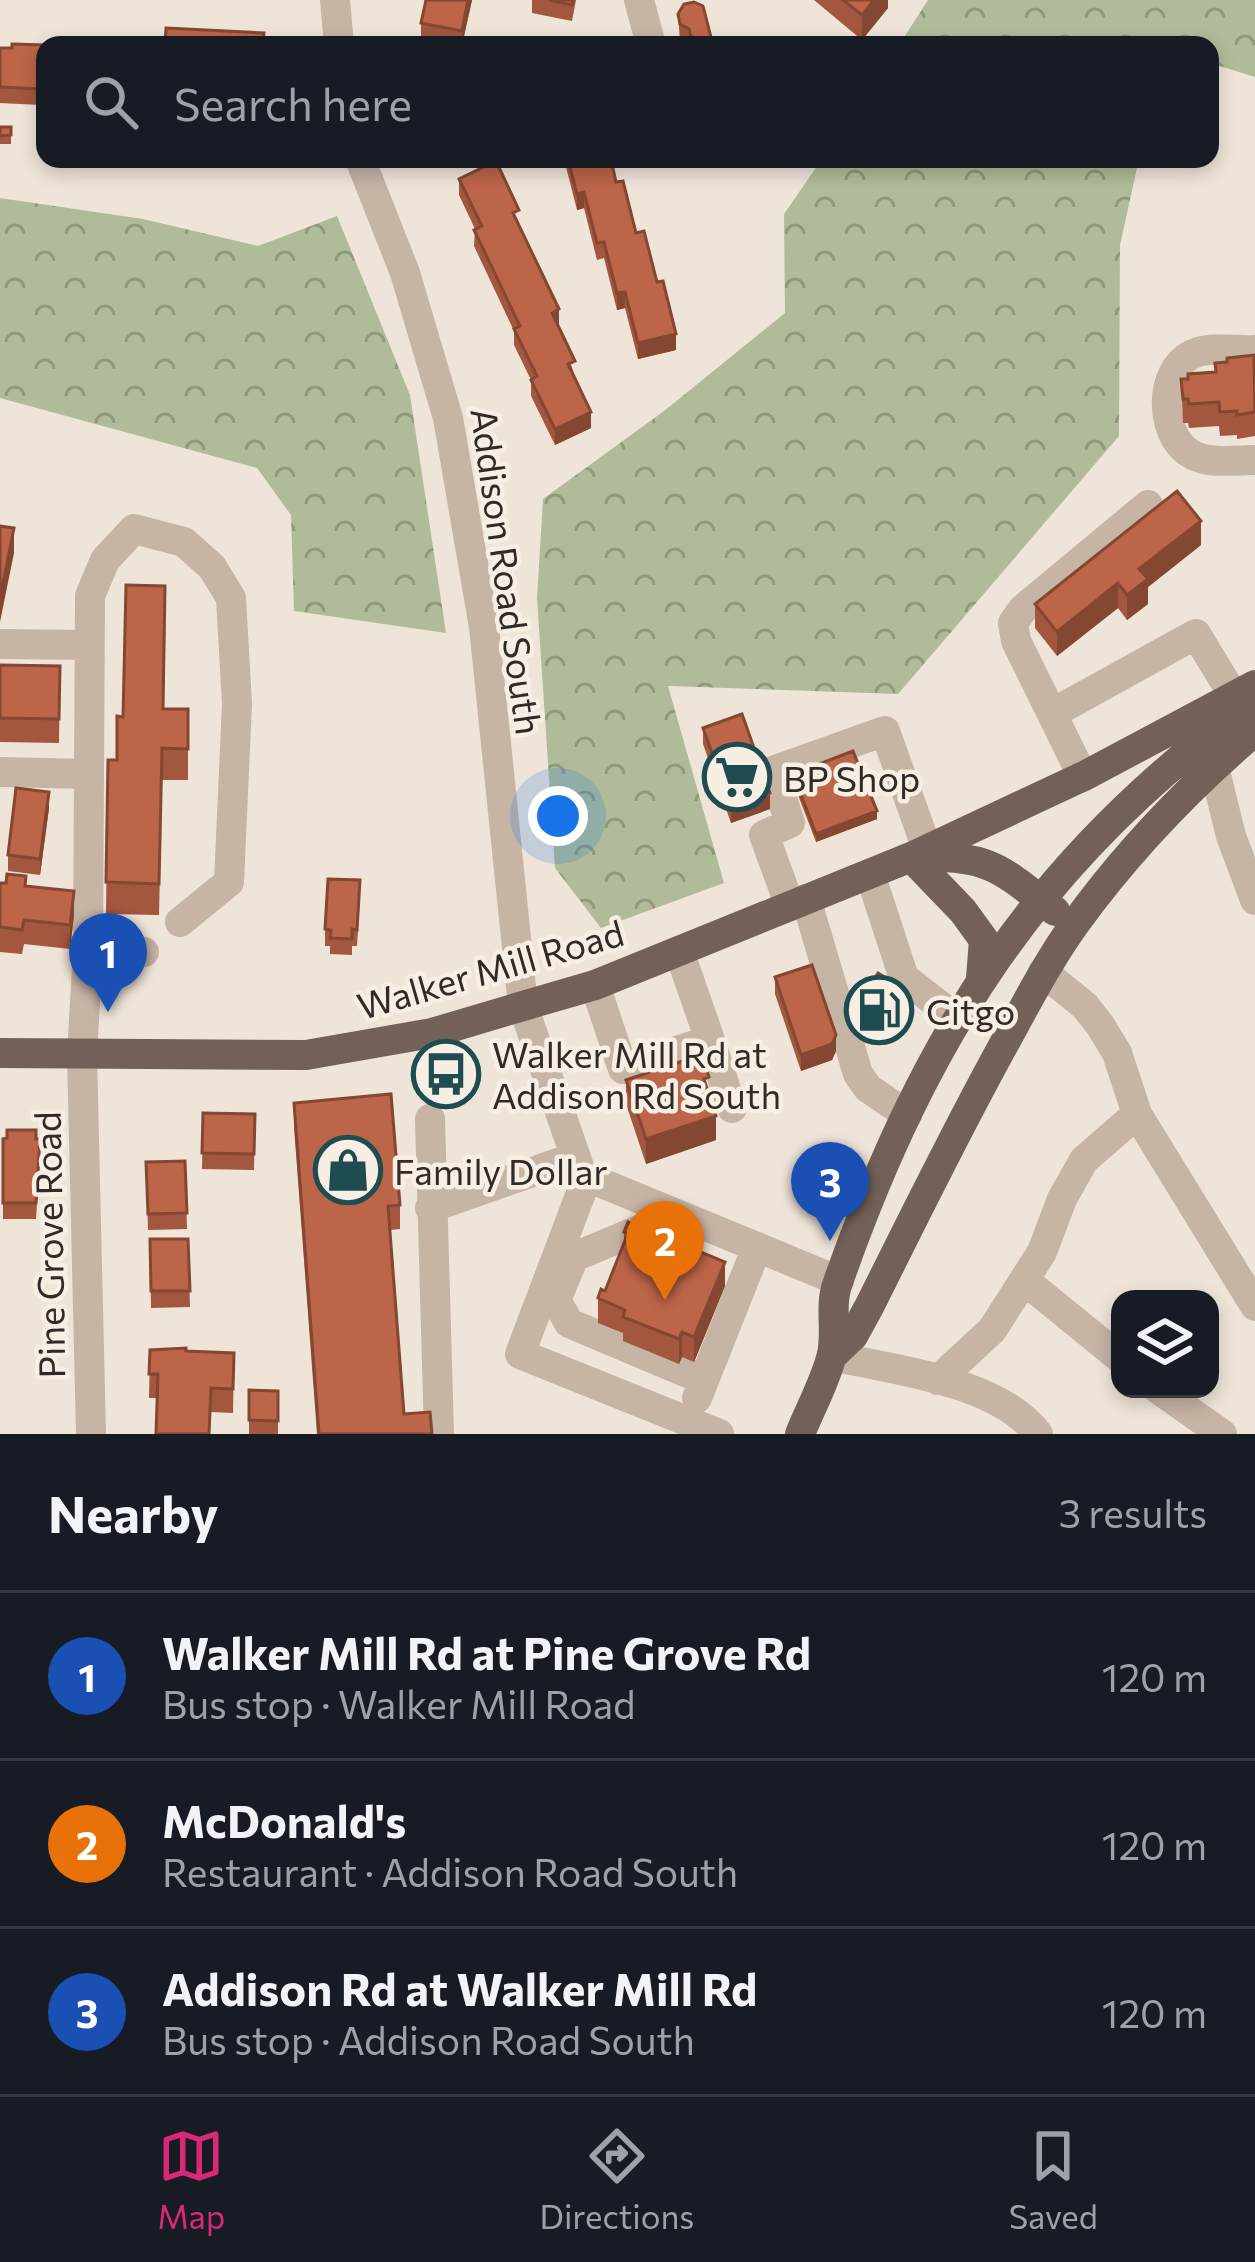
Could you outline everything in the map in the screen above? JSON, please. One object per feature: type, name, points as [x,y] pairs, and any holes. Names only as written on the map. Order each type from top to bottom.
[{"type":"main road","name":"Walker Mill Road","points":[[0,1053],[306,1055],[431,1033],[595,985],[870,874],[1083,777],[1248,694]]},
{"type":"main road","points":[[800,1434],[832,1356],[839,1281],[907,1115],[956,1018],[1039,899],[1118,813],[1213,731],[1248,694]]},
{"type":"main road","points":[[832,1356],[853,1336],[871,1305],[1042,973],[1144,836],[1255,731]]},
{"type":"main road","name":"Walker Mill Road","points":[[919,853],[990,863],[1074,926]]},
{"type":"main road","points":[[919,853],[984,940],[981,981]]},
{"type":"street","points":[[335,0],[338,36]]},
{"type":"street","points":[[638,0],[648,36]]},
{"type":"street","name":"Addison Road South","points":[[364,168],[405,273],[448,418],[484,627],[523,1006],[581,1167]]},
{"type":"street","points":[[1255,350],[1197,352],[1174,369],[1166,401],[1172,433],[1184,450],[1208,460],[1255,460]]},
{"type":"street","points":[[1083,777],[1016,641],[1013,623],[1023,609],[1148,505]]},
{"type":"street","name":"Pine Grove Road","points":[[91,1434],[82,1055],[88,949],[90,596],[105,560],[134,529],[184,542],[212,567],[231,598],[237,704],[229,882],[180,922]]},
{"type":"street","points":[[1053,713],[1196,634],[1248,694]]},
{"type":"street","points":[[0,644],[89,645]]},
{"type":"street","points":[[907,1115],[868,1088],[858,1074],[798,903],[764,835],[790,824],[772,771],[885,730],[919,853]]},
{"type":"street","points":[[1214,766],[1231,836],[1255,900]]},
{"type":"street","points":[[0,772],[88,774]]},
{"type":"street","points":[[870,874],[904,978],[956,1018]]},
{"type":"street","points":[[88,949],[144,952]]},
{"type":"street","points":[[679,951],[732,1108]]},
{"type":"street","points":[[1042,973],[1085,1006],[1100,1025],[1117,1053],[1137,1114],[1255,1306]]},
{"type":"street","points":[[595,985],[623,1069],[710,1040]]},
{"type":"street","points":[[938,1380],[992,1330],[1042,1252],[1062,1199],[1084,1160],[1137,1114]]},
{"type":"street","points":[[430,1119],[439,1434]]},
{"type":"street","points":[[581,1167],[520,1354],[718,1434]]},
{"type":"street","points":[[430,1208],[581,1167],[677,1214],[839,1281]]},
{"type":"street","points":[[677,1214],[574,1257],[556,1300],[569,1324],[704,1380]]},
{"type":"street","points":[[688,1422],[757,1247]]},
{"type":"street","points":[[1024,1280],[1111,1351]]},
{"type":"street","points":[[832,1356],[938,1380],[996,1399],[1018,1412],[1038,1434]]},
{"type":"street","points":[[1171,1398],[1222,1434]]},
{"type":"green space","points":[[928,0],[1255,0],[1255,77],[1219,66],[1219,36],[905,36]]},
{"type":"green space","points":[[816,168],[1137,168],[1120,245],[1119,436],[898,694],[668,686],[724,883],[601,928],[555,868],[537,598],[543,499],[664,411],[785,313],[784,214]]},
{"type":"green space","points":[[0,198],[143,219],[258,246],[337,216],[410,395],[446,633],[294,611],[291,515],[257,468],[0,398]]},
{"type":"building","points":[[426,0],[468,0],[462,31],[421,23]]},
{"type":"building","points":[[843,0],[874,0],[862,15]]},
{"type":"building","points":[[684,4],[703,6],[711,36],[691,36],[680,24],[678,14]]},
{"type":"building","points":[[166,28],[264,33],[264,36],[166,36]]},
{"type":"building","points":[[12,44],[36,45],[36,89],[0,87],[0,48],[12,48]]},
{"type":"building","points":[[0,127],[11,127],[11,135],[0,136]]},
{"type":"building","points":[[482,168],[499,168],[519,210],[513,213],[559,309],[552,313],[575,361],[568,364],[591,412],[555,429],[531,380],[537,376],[514,329],[520,326],[474,230],[482,226],[459,179]]},
{"type":"building","points":[[570,168],[613,168],[616,182],[623,181],[636,233],[644,231],[657,282],[663,281],[676,334],[638,343],[625,292],[617,293],[584,192],[577,194]]},
{"type":"building","points":[[1254,355],[1255,412],[1220,412],[1219,402],[1189,404],[1183,399],[1181,379],[1188,379],[1188,374],[1216,372],[1215,363]]},
{"type":"building","points":[[1177,491],[1201,521],[1139,569],[1148,579],[1127,595],[1118,583],[1057,632],[1035,604]]},
{"type":"building","points":[[0,526],[14,528],[0,598]]},
{"type":"building","points":[[126,585],[165,586],[163,709],[188,709],[188,749],[162,748],[159,884],[106,882],[108,760],[117,760],[117,716],[123,717]]},
{"type":"building","points":[[0,665],[60,666],[59,719],[0,718]]},
{"type":"building","name":"BP Shop","points":[[742,714],[770,793],[731,806],[703,728]]},
{"type":"building","points":[[853,751],[877,811],[816,834],[793,774]]},
{"type":"building","points":[[16,788],[49,792],[40,859],[8,855]]},
{"type":"building","points":[[7,874],[26,876],[25,886],[74,891],[70,925],[24,920],[22,930],[0,927],[0,883],[6,883]]},
{"type":"building","points":[[328,879],[360,880],[357,930],[352,929],[352,939],[330,938],[331,930],[325,929]]},
{"type":"building","points":[[812,965],[836,1035],[832,1044],[801,1055],[775,977]]},
{"type":"building","name":"Citgo","points":[[878,973],[905,989],[880,1031],[852,1015]]},
{"type":"building","points":[[701,1055],[716,1116],[646,1139],[626,1080]]},
{"type":"building","points":[[391,1094],[400,1205],[388,1206],[404,1414],[430,1412],[432,1434],[319,1434],[294,1103]]},
{"type":"building","points":[[203,1113],[255,1114],[254,1154],[202,1153]]},
{"type":"building","points":[[7,1130],[36,1130],[36,1139],[40,1139],[36,1203],[3,1203]]},
{"type":"building","points":[[185,1161],[187,1213],[148,1214],[146,1162]]},
{"type":"building","points":[[628,1222],[725,1262],[694,1337],[682,1332],[679,1339],[623,1317],[625,1310],[598,1298],[628,1233],[624,1232]]},
{"type":"building","points":[[150,1239],[188,1239],[190,1291],[151,1291]]},
{"type":"building","points":[[150,1350],[234,1353],[233,1389],[211,1388],[209,1434],[156,1434],[158,1374],[149,1374]]},
{"type":"building","points":[[249,1390],[278,1391],[278,1421],[249,1420]]},
{"type":"place","name":"BP Shop","points":[[737,777]]},
{"type":"place","name":"Citgo","points":[[879,1010]]},
{"type":"place","name":"Walker Mill Rd at Pine Grove Rd","points":[[108,1012]]},
{"type":"place","name":"Walker Mill Rd at Addison Rd South","points":[[446,1074]]},
{"type":"place","name":"Family Dollar","points":[[348,1170]]},
{"type":"place","name":"Addison Rd at Walker Mill Rd","points":[[830,1241]]},
{"type":"place","name":"McDonald's","points":[[665,1300]]}]
